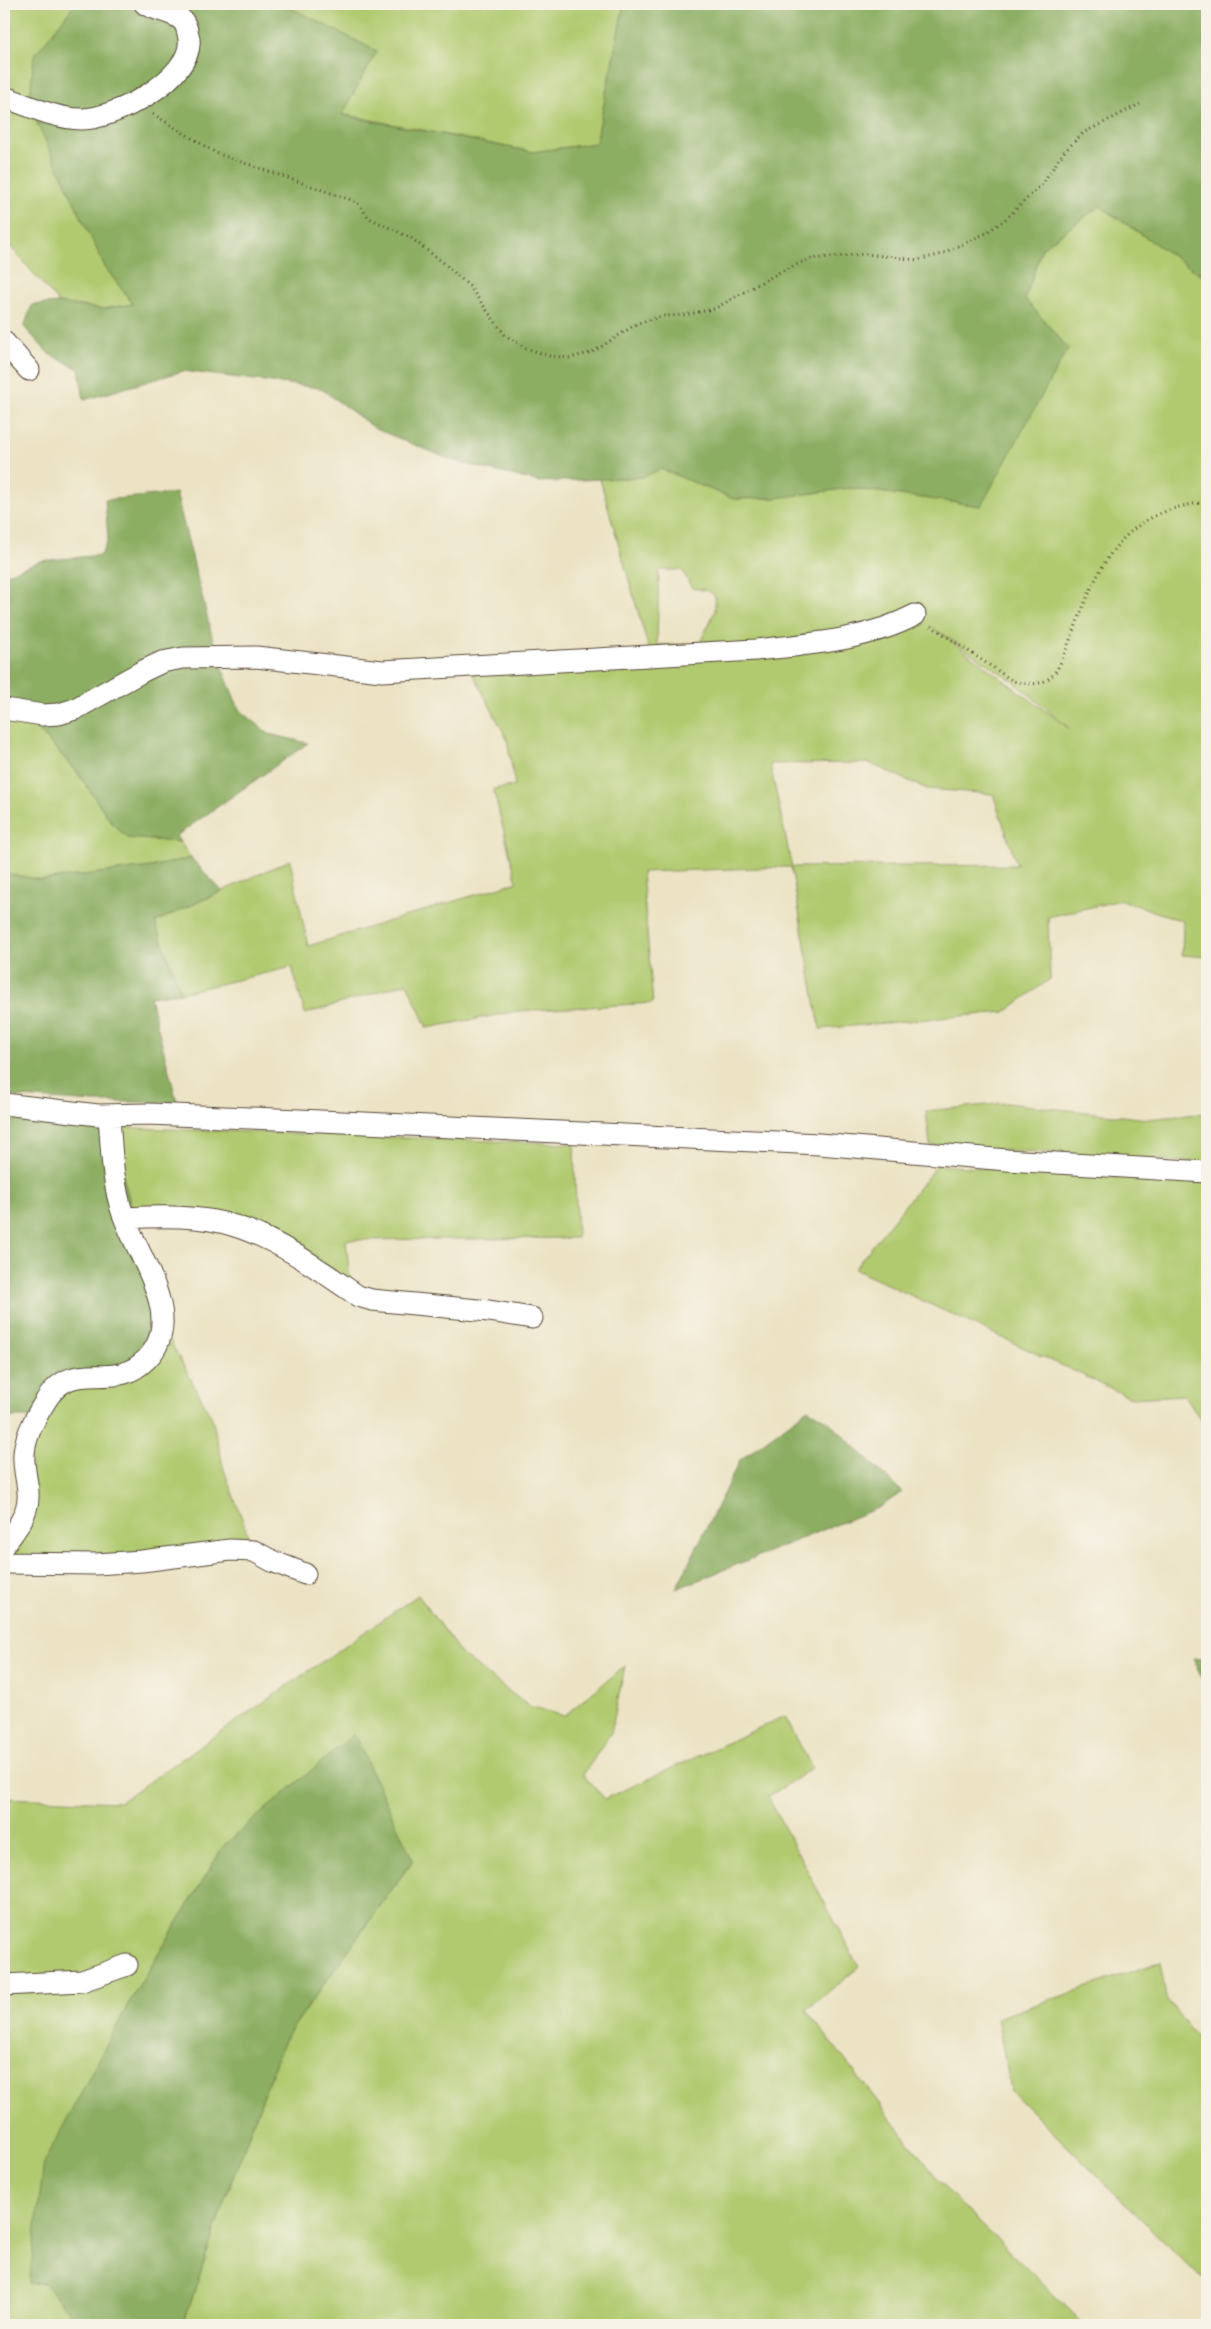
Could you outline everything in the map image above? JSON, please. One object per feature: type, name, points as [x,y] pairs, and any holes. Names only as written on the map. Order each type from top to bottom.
[{"type":"street","points":[[4,97],[66,118],[81,119],[100,117],[134,102],[158,88],[185,60],[190,43],[188,30],[182,20],[145,4]]},
{"type":"street","points":[[4,342],[30,370]]},
{"type":"street","points":[[4,709],[43,715],[59,714],[75,709],[162,662],[184,658],[256,657],[382,671],[480,667],[756,650],[793,646],[851,637],[893,627],[915,615]]},
{"type":"street","points":[[4,1104],[109,1115],[278,1119],[809,1144],[1007,1160],[1207,1172]]},
{"type":"street","points":[[4,1545],[23,1518],[27,1507],[28,1494],[24,1452],[28,1438],[52,1391],[59,1383],[83,1375],[115,1375],[131,1371],[152,1354],[158,1342],[162,1326],[161,1301],[120,1206],[113,1164],[109,1115]]},
{"type":"street","points":[[125,1218],[176,1217],[235,1226],[273,1242],[358,1296],[372,1300],[489,1311],[532,1318]]},
{"type":"street","points":[[4,1563],[105,1564],[254,1550],[272,1562],[305,1574]]},
{"type":"street","points":[[4,1985],[82,1981],[127,1965]]},
{"type":"path","points":[[134,102],[216,153],[357,202],[369,218],[411,238],[444,263],[469,286],[505,335],[526,348],[549,356],[570,358],[593,352],[638,323],[714,309],[780,272],[810,259],[866,254],[917,260],[947,251],[986,233],[1007,218],[1042,184],[1064,152],[1083,133],[1140,104]]},
{"type":"path","points":[[915,615],[1013,681],[1029,685],[1043,682],[1054,676],[1096,575],[1119,540],[1138,525],[1160,513],[1184,504],[1207,502]]},
{"type":"green space","points":[[4,4],[75,4],[105,267],[133,304],[102,309],[59,303],[4,239]]},
{"type":"green space","points":[[75,4],[283,4],[377,51],[342,115],[533,152],[596,143],[624,4],[762,4],[844,9],[851,4],[1207,4],[1207,279],[1100,206],[1042,248],[1025,299],[1068,348],[981,506],[850,488],[775,498],[734,499],[661,469],[642,477],[539,482],[454,461],[376,429],[320,388],[183,371],[84,400],[79,369],[49,354],[24,327],[32,305],[59,303],[102,309],[133,304],[105,267],[29,106],[34,56]]},
{"type":"green space","points":[[283,4],[624,4],[596,143],[533,152],[341,114]]},
{"type":"green space","points":[[1100,206],[1207,279],[1207,957],[1182,955],[1183,921],[1121,900],[1048,917],[1050,979],[1005,1012],[820,1029],[791,867],[642,872],[653,1003],[519,1011],[427,1028],[407,983],[305,1014],[292,967],[181,993],[155,922],[290,860],[308,946],[517,882],[493,789],[515,786],[507,739],[470,668],[651,657],[600,479],[642,477],[661,469],[734,499],[775,498],[850,488],[981,506],[1025,299],[1042,248]],"holes":[[[659,570],[682,570],[692,588],[709,591],[715,597],[715,611],[699,645],[657,645]],[[932,627],[1013,681],[1071,730]],[[869,763],[927,789],[993,794],[1017,865],[792,867],[770,764]]]},
{"type":"green space","points":[[176,493],[217,656],[239,709],[269,734],[308,743],[176,836],[180,842],[128,838],[112,823],[75,769],[22,713],[4,709],[4,575],[40,561],[101,555],[108,540],[105,500]]},
{"type":"green space","points":[[4,709],[22,712],[78,773],[112,823],[128,838],[180,842],[191,858],[151,867],[42,880],[4,873]]},
{"type":"green space","points":[[191,858],[222,891],[155,922],[181,993],[150,997],[177,1102],[95,1102],[4,1096],[4,873],[42,880],[151,867]]},
{"type":"green space","points":[[1006,1103],[1148,1119],[1207,1113],[1207,1163],[930,1145],[926,1111]]},
{"type":"green space","points":[[4,1116],[110,1127],[150,1277],[152,1353],[83,1375],[37,1417],[4,1417]]},
{"type":"green space","points":[[110,1127],[574,1144],[577,1238],[346,1240],[351,1291],[235,1226],[125,1218]]},
{"type":"green space","points":[[937,1165],[1207,1183],[1207,1430],[1185,1395],[1132,1398],[854,1269]]},
{"type":"green space","points":[[162,1326],[212,1418],[224,1470],[254,1551],[4,1563],[14,1533],[24,1469],[44,1403]]},
{"type":"green space","points":[[808,1409],[828,1421],[902,1492],[880,1507],[676,1589],[740,1460]]},
{"type":"green space","points":[[418,1595],[462,1655],[527,1705],[564,1716],[625,1666],[611,1733],[583,1775],[605,1799],[785,1716],[812,1768],[768,1797],[859,1967],[806,2010],[949,2193],[1085,2325],[183,2325],[225,2199],[284,2040],[413,1860],[225,1844],[129,2003],[29,2283],[45,2283],[77,2322],[73,2325],[4,2325],[4,1798],[120,1802]]},
{"type":"green space","points":[[1193,1658],[1207,1660],[1207,1689]]},
{"type":"green space","points":[[354,1734],[413,1860],[284,2040],[225,2199],[183,2325],[73,2325],[77,2322],[45,2283],[29,2283],[44,2162],[129,2003],[225,1844]]},
{"type":"green space","points":[[1160,1962],[1166,1998],[1191,2031],[1207,2043],[1207,2284],[1011,2091],[997,2018]]}]
